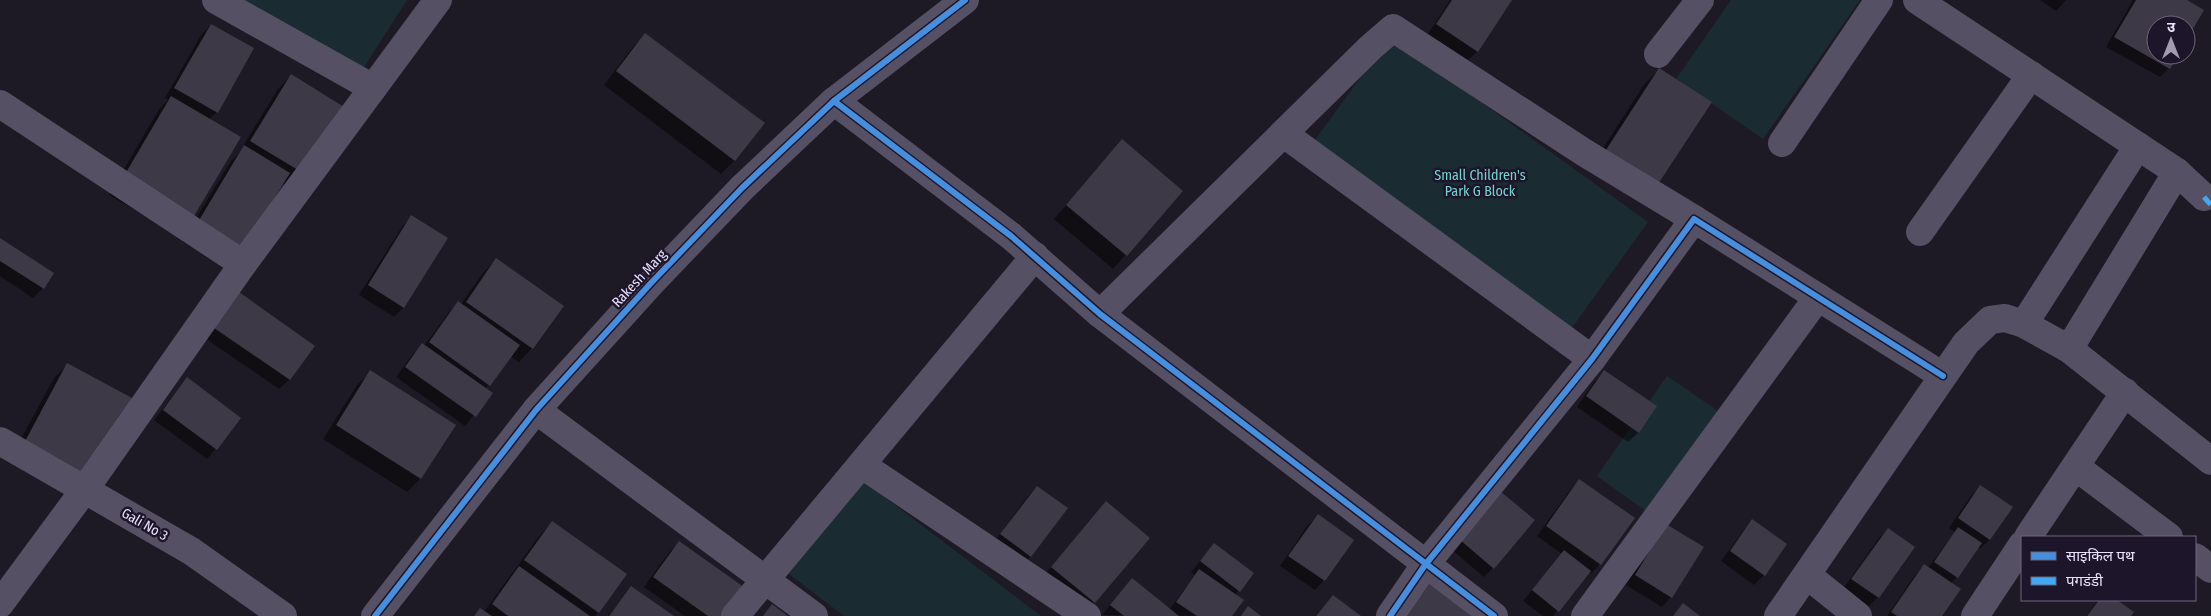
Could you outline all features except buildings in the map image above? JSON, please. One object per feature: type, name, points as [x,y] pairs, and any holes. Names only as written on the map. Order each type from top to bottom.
[{"type":"street","points":[[216,0],[373,88]]},
{"type":"street","points":[[0,604],[85,489],[243,264],[438,0]]},
{"type":"street","name":"Rakesh Marg","points":[[375,616],[536,410],[651,283],[742,188],[834,101],[964,0]]},
{"type":"street","points":[[1658,54],[1700,0]]},
{"type":"street","points":[[1782,143],[1878,0]]},
{"type":"street","points":[[1917,0],[2177,172],[2204,197]]},
{"type":"street","points":[[1100,314],[1393,28],[1585,153],[1694,219],[1943,376]]},
{"type":"street","points":[[1920,232],[2031,75]]},
{"type":"street","points":[[834,101],[1011,236],[1100,314],[1494,616]]},
{"type":"street","points":[[0,104],[243,264]]},
{"type":"street","points":[[1284,134],[1592,359]]},
{"type":"street","points":[[2024,324],[2138,146]]},
{"type":"street","points":[[2069,349],[2177,172]]},
{"type":"street","points":[[1390,616],[1425,564],[1592,359],[1694,219]]},
{"type":"street","points":[[735,616],[862,466],[1035,256]]},
{"type":"street","points":[[1585,616],[1818,297]]},
{"type":"street","points":[[1778,616],[1966,343],[1990,320],[2005,318],[2024,324],[2069,349],[2211,461]]},
{"type":"street","points":[[2029,536],[2125,392]]},
{"type":"street","points":[[536,410],[814,616]]},
{"type":"street","name":"Gali No 3","points":[[0,441],[191,551],[283,616]]},
{"type":"street","points":[[862,466],[1087,616]]},
{"type":"street","points":[[2076,466],[2168,536]]},
{"type":"street","points":[[1975,616],[2021,547]]},
{"type":"street","points":[[2196,558],[2211,569]]},
{"type":"street","points":[[1807,575],[1858,616]]},
{"type":"green space","points":[[239,0],[407,0],[359,75]]},
{"type":"green space","points":[[1731,0],[1860,0],[1763,139],[1676,79]]},
{"type":"green space","name":"Small Children's Park G Block","points":[[1390,37],[1648,222],[1571,329],[1312,144]]},
{"type":"green space","points":[[1667,376],[1721,413],[1650,514],[1597,476]]},
{"type":"green space","points":[[862,480],[1041,616],[844,616],[789,574]]},
{"type":"marked path","points":[[2204,197],[2211,205]]},
{"type":"cycle path","points":[[375,616],[536,410],[651,283],[742,188],[834,101],[965,0]]},
{"type":"cycle path","points":[[834,101],[1011,236],[1100,314],[1494,616]]},
{"type":"cycle path","points":[[1390,616],[1425,565],[1592,359],[1694,219],[1943,376]]}]
